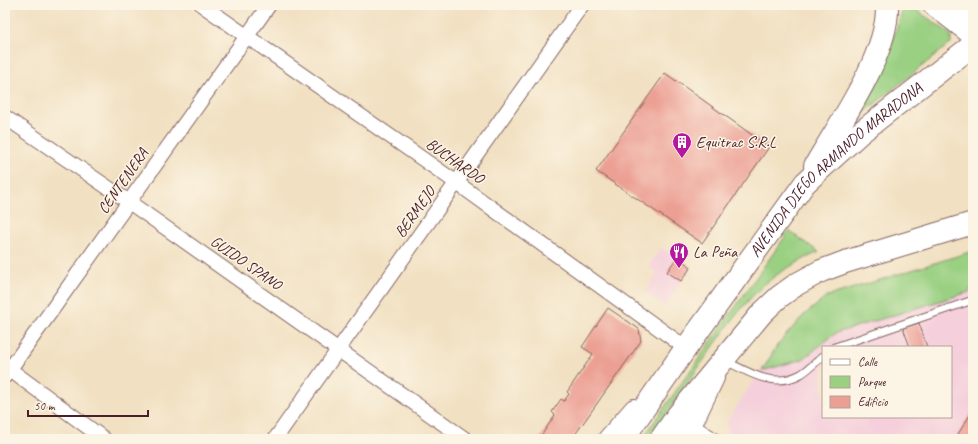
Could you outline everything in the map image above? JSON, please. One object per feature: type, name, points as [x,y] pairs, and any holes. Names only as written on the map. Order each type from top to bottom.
[{"type":"main road","points":[[805,183],[862,85],[874,60],[884,33],[887,5]]},
{"type":"main road","points":[[933,5],[973,36]]},
{"type":"main road","points":[[956,5],[973,15]]},
{"type":"main road","name":"AVENIDA DIEGO ARMANDO MARADONA","points":[[623,439],[686,348],[805,183],[860,133],[973,45]]},
{"type":"main road","points":[[661,439],[684,427],[724,360],[762,313],[779,297],[797,284],[821,271],[845,262],[973,223]]},
{"type":"street","name":"BUCHARDO","points":[[202,5],[457,183],[686,348]]},
{"type":"street","name":"CENTENERA","points":[[7,371],[269,5]]},
{"type":"street","name":"BERMEJO","points":[[275,439],[582,5]]},
{"type":"street","name":"GUIDO SPANO","points":[[5,117],[129,202],[465,439]]},
{"type":"street","name":"AVENIDA DIEGO ARMANDO MARADONA","points":[[607,439],[686,348]]},
{"type":"street","points":[[7,371],[104,439]]},
{"type":"street","points":[[684,427],[713,439]]},
{"type":"lane","points":[[838,346],[973,300]]},
{"type":"lane","points":[[724,360],[762,378],[773,380],[788,379],[801,374],[822,357]]},
{"type":"shaded area","points":[[661,248],[691,267],[665,306],[645,292],[658,273],[648,267]]},
{"type":"shaded area","points":[[973,251],[973,439],[736,439],[727,434],[727,421],[778,344],[804,315],[828,296]]},
{"type":"green space","points":[[912,7],[951,34],[951,43],[853,121],[886,62],[903,8]]},
{"type":"green space","points":[[789,231],[819,252],[778,274],[766,283],[750,299],[728,326],[648,439],[642,439]]},
{"type":"green space","points":[[973,251],[973,286],[969,292],[836,333],[803,359],[762,371],[778,344],[804,315],[828,296]]},
{"type":"building","name":"Equitrac S.R.L","points":[[665,73],[769,147],[702,243],[596,171]]},
{"type":"building","name":"La Peña","points":[[677,257],[691,267],[681,281],[667,272]]},
{"type":"building","points":[[608,308],[639,329],[641,341],[572,439],[539,439],[555,415],[552,412],[561,399],[564,401],[569,394],[567,392],[593,354],[582,347]]},
{"type":"building","points":[[919,323],[927,346],[910,346],[903,328]]},
{"type":"building","points":[[973,410],[973,439],[955,439]]},
{"type":"place","name":"Equitrac S.R.L","points":[[682,159]]},
{"type":"place","name":"La Peña","points":[[679,269]]}]
